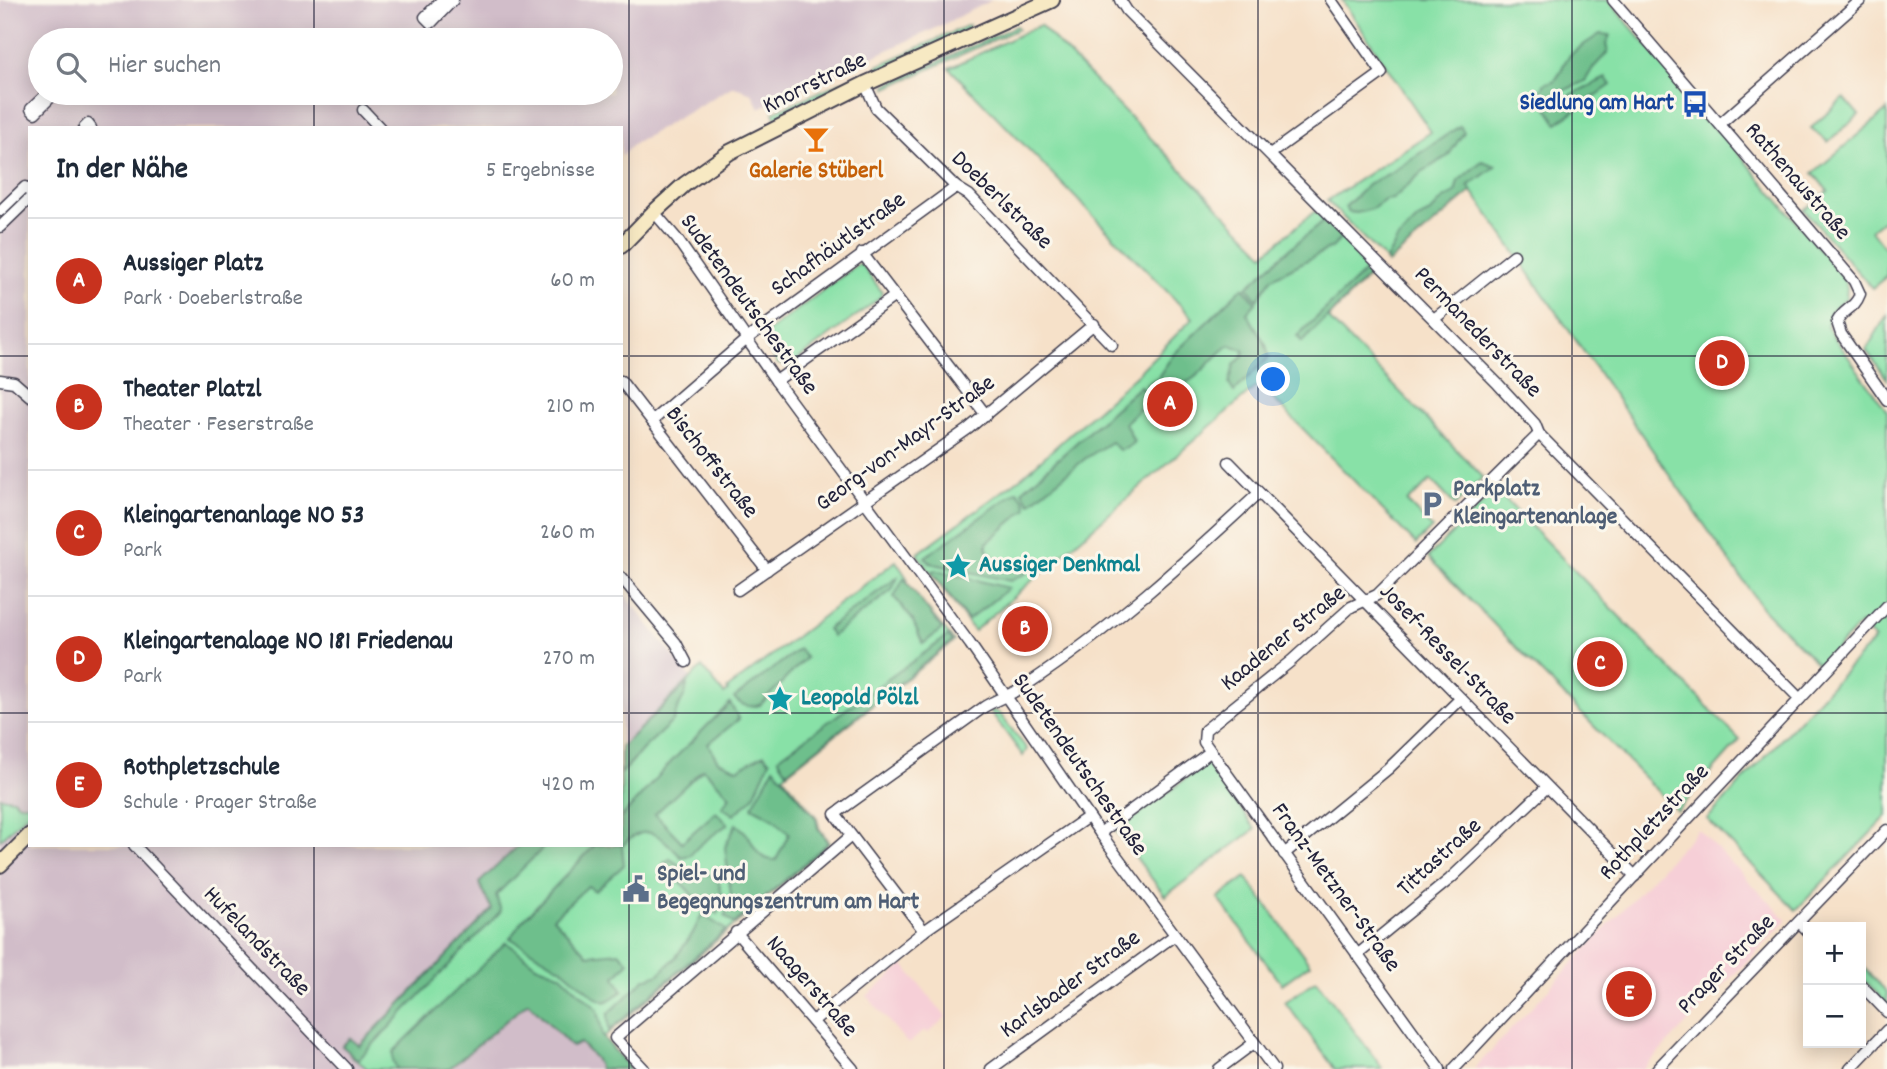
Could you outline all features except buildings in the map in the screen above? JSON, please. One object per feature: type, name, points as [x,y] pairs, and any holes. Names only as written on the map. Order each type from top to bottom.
[{"type":"street","points":[[442,0],[425,17],[431,23],[453,0]]},
{"type":"street","name":"Knorrstraße","points":[[623,244],[685,184],[730,152],[865,84],[1052,0]]},
{"type":"street","name":"Permanederstraße","points":[[1120,0],[1127,11],[1434,319],[1535,424],[1539,434],[1801,699]]},
{"type":"street","points":[[1270,154],[1382,73],[1331,0]]},
{"type":"street","name":"Rathenaustraße","points":[[1613,0],[1854,281],[1860,294],[1856,304],[1837,321],[1841,334],[1887,400]]},
{"type":"street","points":[[1720,124],[1861,0]]},
{"type":"street","name":"Doeberlstraße","points":[[865,84],[876,108],[956,187],[969,195],[1112,345]]},
{"type":"street","points":[[35,105],[31,109],[35,113],[43,105]]},
{"type":"street","points":[[0,211],[25,187],[28,190]]},
{"type":"street","name":"Schafhäutlstraße","points":[[652,421],[748,338],[956,187]]},
{"type":"street","points":[[0,227],[28,200]]},
{"type":"street","name":"Sudetendeutschestraße","points":[[654,212],[677,239],[776,381],[970,644],[1100,834],[1274,1069]]},
{"type":"street","points":[[862,253],[986,415]]},
{"type":"street","points":[[1434,319],[1514,255]]},
{"type":"street","points":[[776,381],[895,296]]},
{"type":"street","name":"Georg-von-Mayr-Straße","points":[[738,590],[986,415],[1094,324]]},
{"type":"street","points":[[0,380],[14,382],[28,394]]},
{"type":"street","name":"Bischoffstraße","points":[[623,384],[767,570]]},
{"type":"street","name":"Kaadener Straße","points":[[1205,730],[1291,661],[1351,607],[1377,595],[1539,434]]},
{"type":"street","name":"Josef-Ressel-Straße","points":[[1230,463],[1635,876]]},
{"type":"street","points":[[925,932],[835,814],[928,746],[1004,695],[1023,687],[1136,604],[1259,493]]},
{"type":"street","points":[[623,579],[676,643],[686,662]]},
{"type":"street","name":"Rothpletzstraße","points":[[1454,1069],[1887,606]]},
{"type":"street","points":[[1284,854],[1388,769],[1460,699]]},
{"type":"street","name":"Franz-Metzner-Straße","points":[[1205,730],[1204,742],[1210,752],[1440,1069]]},
{"type":"street","points":[[1100,834],[1210,752]]},
{"type":"street","name":"Tittastraße","points":[[1357,955],[1450,879],[1547,787]]},
{"type":"street","points":[[813,1021],[925,932],[1088,817]]},
{"type":"street","name":"Prager Straße","points":[[1658,1068],[1887,831]]},
{"type":"street","points":[[643,1069],[615,1038],[851,836]]},
{"type":"street","points":[[0,865],[28,837]]},
{"type":"street","name":"Hufelandstraße","points":[[136,847],[347,1069]]},
{"type":"street","points":[[1799,922],[1803,926]]},
{"type":"street","name":"Naagerstraße","points":[[736,932],[853,1069]]},
{"type":"street","name":"Karlsbader Straße","points":[[991,1069],[1175,935]]},
{"type":"street","points":[[1866,990],[1887,1012]]},
{"type":"street","points":[[1850,1069],[1887,1030]]},
{"type":"street","points":[[1219,1069],[1254,1043]]},
{"type":"shaded area","points":[[0,0],[992,0],[759,108],[752,93],[733,86],[632,145],[623,155],[623,126],[28,126],[28,847],[517,847],[479,883],[492,909],[350,1055],[368,1069],[0,1069]]},
{"type":"shaded area","points":[[623,593],[692,679],[623,745]]},
{"type":"shaded area","points":[[1698,829],[1787,920],[1643,1069],[1474,1069]]},
{"type":"shaded area","points":[[904,965],[946,1017],[928,1033],[925,1030],[908,1044],[867,996]]},
{"type":"shaded area","points":[[545,983],[604,1037],[633,1069],[446,1069]]},
{"type":"green space","points":[[1342,0],[1608,0],[1685,90],[1681,94],[1717,131],[1719,130],[1843,277],[1847,287],[1846,299],[1830,312],[1827,327],[1887,411],[1887,816],[1796,910],[1707,819],[1875,639],[1860,624],[1820,666],[1763,609],[1472,191],[1388,263],[1327,201],[1431,132]]},
{"type":"green space","points":[[969,25],[969,30],[879,71],[877,66]]},
{"type":"green space","points":[[1040,25],[1264,254],[1315,211],[1374,271],[1328,318],[1483,477],[1455,505],[1431,480],[1407,502],[1432,528],[1416,544],[1259,384],[974,631],[917,554],[1023,476],[1136,375],[1193,318],[949,68]]},
{"type":"green space","points":[[1016,26],[1018,29],[887,88],[886,85]]},
{"type":"green space","points":[[1600,34],[1610,35],[1606,44],[1608,52],[1585,81],[1544,100],[1541,91],[1545,83],[1558,76],[1570,55]]},
{"type":"green space","points":[[855,76],[860,80],[775,118],[773,112]]},
{"type":"green space","points":[[1606,78],[1611,85],[1557,123],[1547,108],[1548,105]]},
{"type":"green space","points":[[1844,98],[1859,115],[1828,142],[1811,128]]},
{"type":"green space","points":[[1887,110],[1887,217],[1871,230],[1887,251],[1887,276],[1872,288],[1804,210],[1828,191],[1813,173]]},
{"type":"green space","points":[[1460,126],[1464,132],[1448,156],[1422,172],[1393,199],[1385,200],[1372,209],[1357,213],[1348,212],[1345,207],[1370,183],[1392,172]]},
{"type":"green space","points":[[1482,161],[1496,166],[1468,186],[1472,191],[1388,263],[1386,260],[1397,240],[1418,219],[1455,193],[1458,181]]},
{"type":"green space","points":[[1324,221],[1342,237],[1333,247],[1272,278],[1257,300],[1247,287]]},
{"type":"green space","points":[[857,265],[862,265],[882,292],[880,298],[789,366],[778,364],[767,348],[773,343],[766,333]]},
{"type":"green space","points":[[1370,267],[1374,271],[1302,342],[1297,336]]},
{"type":"green space","points":[[1243,287],[1256,303],[1247,313],[1266,345],[1269,357],[1234,392],[1229,384],[1234,365],[1243,356],[1244,350],[1230,345],[1191,380],[1152,392],[1146,385],[1158,377],[1173,355]]},
{"type":"green space","points":[[1887,315],[1887,379],[1866,350]]},
{"type":"green space","points":[[1140,386],[1151,398],[1125,423],[1134,442],[1119,450],[1111,442],[1086,458],[1030,503],[1022,491]]},
{"type":"green space","points":[[1496,490],[1740,740],[1677,811],[1428,557]]},
{"type":"green space","points":[[1017,491],[1027,508],[987,543],[987,550],[1004,567],[1024,567],[1027,573],[1010,581],[930,563],[925,557]]},
{"type":"green space","points":[[896,561],[907,578],[909,587],[954,641],[783,776],[817,818],[819,828],[830,843],[604,1037],[545,983],[446,1069],[368,1069],[350,1055],[493,909],[480,884],[518,847],[623,847],[623,745],[702,667],[724,694],[727,689]]},
{"type":"green space","points":[[934,570],[1009,588],[968,620],[931,572]]},
{"type":"green space","points":[[898,577],[892,590],[832,636],[827,629]]},
{"type":"green space","points":[[904,578],[942,629],[923,644],[912,619],[894,597]]},
{"type":"green space","points":[[948,636],[953,641],[787,772],[778,758]]},
{"type":"green space","points":[[799,649],[806,658],[760,705],[746,706],[734,698]]},
{"type":"green space","points":[[687,684],[674,720],[623,772],[623,745]]},
{"type":"green space","points":[[730,703],[739,719],[708,744],[718,761],[738,769],[764,754],[770,761],[753,798],[734,815],[722,807],[730,796],[703,769],[655,814],[682,842],[716,812],[728,824],[702,843],[691,855],[681,857],[660,837],[653,834],[639,834],[623,845],[623,816],[671,762]]},
{"type":"green space","points":[[990,711],[1000,714],[1027,749],[1023,756]]},
{"type":"green space","points":[[1208,762],[1255,829],[1165,896],[1116,831]]},
{"type":"green space","points":[[774,767],[816,818],[818,828],[828,843],[734,924],[725,916],[731,896],[725,847],[736,824],[748,835],[758,853],[770,860],[776,860],[789,834],[773,818],[752,807]]},
{"type":"green space","points":[[0,797],[13,799],[19,804],[28,804],[28,813],[0,840]]},
{"type":"green space","points":[[517,847],[544,847],[496,895],[501,911],[358,1060],[342,1046],[350,1038],[360,1046],[492,909],[479,883]]},
{"type":"green space","points":[[593,847],[622,847],[624,865],[595,891],[588,886],[553,918],[588,955],[619,952],[629,962],[615,977],[623,991],[606,1002],[596,998],[562,969],[510,938],[523,920]]},
{"type":"green space","points":[[670,859],[686,869],[717,876],[723,898],[718,914],[701,905],[664,863]]},
{"type":"green space","points":[[1246,877],[1310,964],[1282,984],[1218,898]]},
{"type":"green space","points":[[702,914],[726,930],[609,1031],[608,1014],[645,979],[659,974],[675,958],[693,933]]},
{"type":"green space","points":[[506,942],[536,965],[560,974],[598,1010],[603,1037],[631,1069],[600,1069],[595,1058],[580,1043],[572,1047],[528,1002],[449,1069],[397,1069],[393,1052]]},
{"type":"green space","points":[[1866,970],[1887,992],[1887,1004],[1866,982]]},
{"type":"green space","points":[[1316,980],[1383,1069],[1335,1069],[1285,1002]]},
{"type":"place","name":"Siedlung am Hart","points":[[1695,104]]},
{"type":"place","name":"Galerie Stüberl","points":[[816,139]]},
{"type":"place","name":"Kleingartenalage NO 181 Friedenau","points":[[1722,363]]},
{"type":"place","name":"Aussiger Platz","points":[[1170,404]]},
{"type":"place","name":"Parkplatz Kleingartenanlage","points":[[1432,504]]},
{"type":"place","name":"Aussiger Denkmal","points":[[958,566]]},
{"type":"place","name":"Theater Platzl","points":[[1025,629]]},
{"type":"place","name":"Kleingartenanlage NO 53","points":[[1600,664]]},
{"type":"place","name":"Leopold Pölzl","points":[[780,699]]},
{"type":"place","name":"Spiel- und Begegnungszentrum am Hart","points":[[636,889]]},
{"type":"place","name":"Rothpletzschule","points":[[1629,994]]}]
